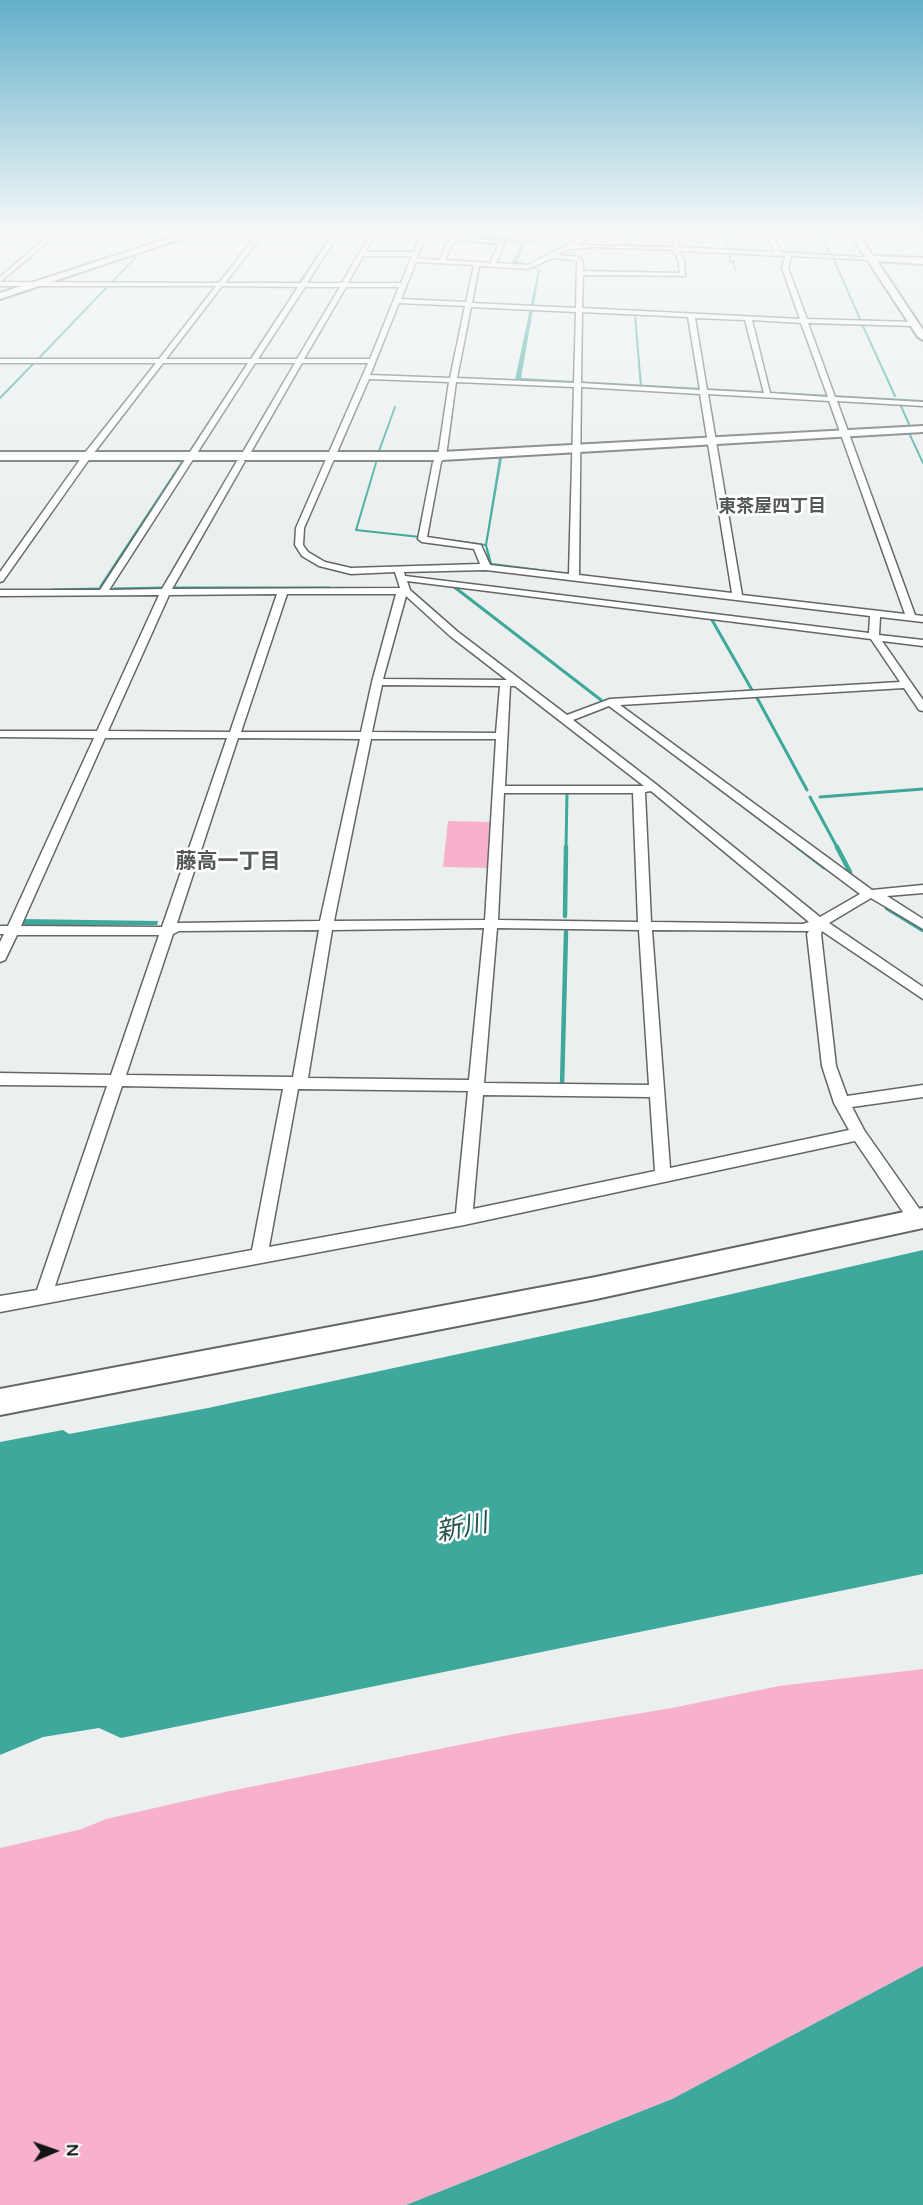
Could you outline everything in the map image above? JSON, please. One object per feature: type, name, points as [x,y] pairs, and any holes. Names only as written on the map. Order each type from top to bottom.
[{"type":"street","points":[[0,579],[87,456],[183,332]]},
{"type":"street","points":[[103,592],[271,332]]},
{"type":"street","points":[[248,453],[317,332]]},
{"type":"street","points":[[385,332],[300,528],[299,545],[313,560],[351,571],[400,575],[923,643]]},
{"type":"street","points":[[463,332],[453,380],[442,456],[438,462],[422,539],[478,547],[486,567]]},
{"type":"street","points":[[574,578],[579,332]]},
{"type":"street","points":[[694,332],[738,598]]},
{"type":"street","points":[[751,332],[767,392]]},
{"type":"street","points":[[809,332],[911,618]]},
{"type":"street","points":[[0,361],[372,361]]},
{"type":"street","points":[[366,377],[578,383],[923,404]]},
{"type":"street","points":[[0,456],[442,456],[923,429]]},
{"type":"street","points":[[0,957],[6,930],[101,735],[166,591],[241,461]]},
{"type":"street","points":[[400,575],[486,567],[923,619]]},
{"type":"street","points":[[400,575],[406,591],[454,634],[653,787],[819,923],[923,994]]},
{"type":"street","points":[[43,1297],[283,591]]},
{"type":"street","points":[[0,593],[406,591]]},
{"type":"street","points":[[259,1257],[377,682],[400,595],[406,591]]},
{"type":"street","points":[[875,614],[874,637],[923,708]]},
{"type":"street","points":[[377,682],[520,684]]},
{"type":"street","points":[[464,1218],[491,924],[505,683]]},
{"type":"street","points":[[567,719],[610,702],[907,685]]},
{"type":"street","points":[[610,702],[872,894],[923,925]]},
{"type":"street","points":[[0,734],[501,736]]},
{"type":"street","points":[[499,790],[653,787]]},
{"type":"street","points":[[639,789],[645,927],[663,1175]]},
{"type":"street","points":[[6,930],[168,931],[178,927],[491,924],[803,928],[819,923],[872,894],[923,889]]},
{"type":"street","points":[[0,1402],[596,1288],[920,1218],[859,1134],[842,1103],[829,1066],[814,934],[819,923]]},
{"type":"street","points":[[0,1079],[296,1082],[656,1090]]},
{"type":"street","points":[[842,1103],[923,1091]]},
{"type":"street","points":[[0,1304],[464,1218],[859,1134]]},
{"type":"shaded area","points":[[448,821],[493,822],[489,868],[443,867]]},
{"type":"shaded area","points":[[923,1669],[923,1966],[672,2099],[406,2205],[0,2205],[0,1848],[82,1829],[106,1819],[225,1792],[514,1734],[672,1708],[779,1686]]},
{"type":"water","points":[[525,332],[529,332],[521,378],[923,400],[923,402],[515,380]]},
{"type":"water","points":[[499,458],[502,458],[487,545],[492,563],[571,573],[489,564],[485,545]]},
{"type":"water","points":[[22,919],[158,921],[157,925],[20,925]]},
{"type":"water","name":"新川","points":[[923,1250],[923,1574],[121,1738],[99,1728],[43,1737],[0,1755],[0,1442],[63,1430],[69,1434],[208,1408],[649,1313]]},
{"type":"water","points":[[923,1966],[923,2205],[406,2205],[672,2099]]},
{"type":"waterway","points":[[39,358],[64,332]]},
{"type":"waterway","points":[[246,359],[250,359],[268,332]]},
{"type":"waterway","points":[[636,332],[641,387]]},
{"type":"waterway","points":[[866,332],[895,396]]},
{"type":"waterway","points":[[284,359],[299,359],[301,355]]},
{"type":"waterway","points":[[63,359],[121,359]]},
{"type":"waterway","points":[[0,398],[35,362]]},
{"type":"waterway","points":[[190,451],[248,362]]},
{"type":"waterway","points":[[900,404],[909,424]]},
{"type":"waterway","points":[[379,451],[395,407]]},
{"type":"waterway","points":[[910,435],[923,463]]},
{"type":"waterway","points":[[100,587],[182,462]]},
{"type":"waterway","points":[[376,463],[356,530],[420,537]]},
{"type":"waterway","points":[[432,538],[486,545]]},
{"type":"waterway","points":[[453,586],[601,700]]},
{"type":"waterway","points":[[114,589],[163,588]]},
{"type":"waterway","points":[[172,588],[329,588]]},
{"type":"waterway","points":[[53,590],[98,589]]},
{"type":"waterway","points":[[712,620],[752,690]]},
{"type":"waterway","points":[[756,696],[807,790]]},
{"type":"waterway","points":[[634,724],[800,849]]},
{"type":"waterway","points":[[820,797],[923,789]]},
{"type":"waterway","points":[[566,849],[567,792]]},
{"type":"waterway","points":[[810,797],[838,849]]},
{"type":"waterway","points":[[565,916],[566,847]]},
{"type":"waterway","points":[[798,847],[824,867]]},
{"type":"waterway","points":[[837,847],[850,872]]},
{"type":"waterway","points":[[887,908],[923,930]]},
{"type":"waterway","points":[[560,1086],[562,1086],[566,932]]},
{"type":"district","name":"東茶屋四丁目","points":[[772,507]]},
{"type":"district","name":"藤高一丁目","points":[[228,862]]}]
